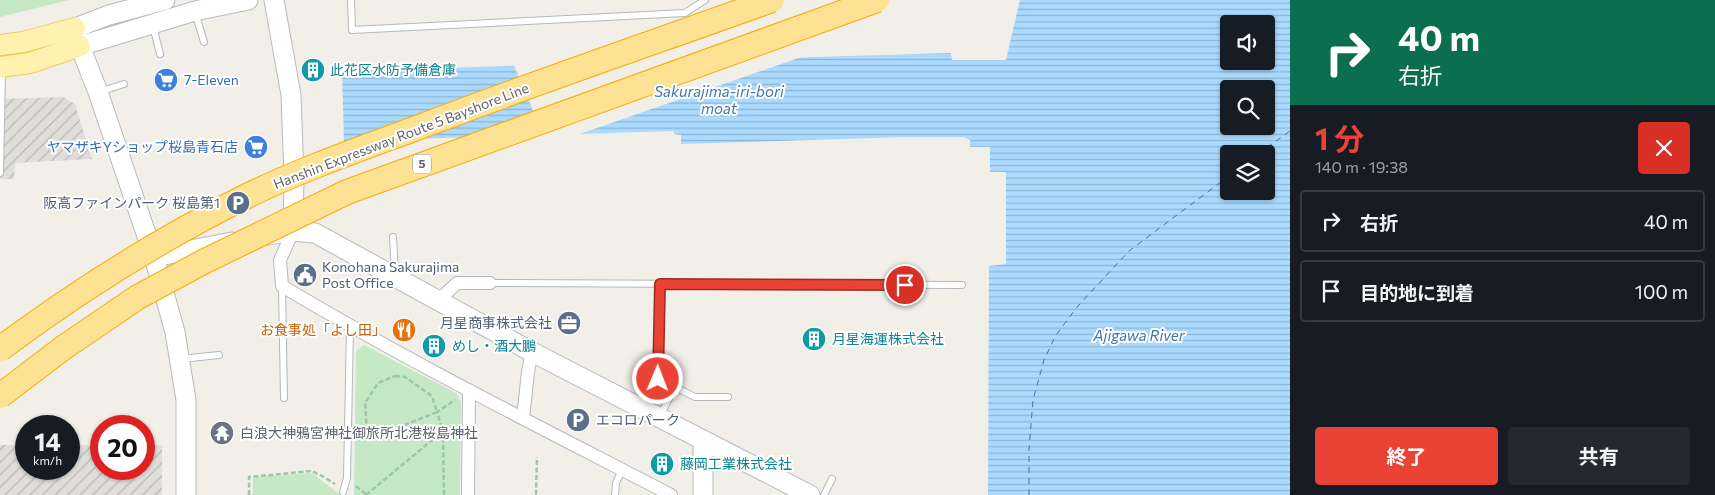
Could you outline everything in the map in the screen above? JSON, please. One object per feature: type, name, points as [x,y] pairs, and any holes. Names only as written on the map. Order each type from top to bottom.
[{"type":"highway","name":"Hanshin Expressway Route 5 Bayshore Line","points":[[0,349],[42,317],[120,266],[249,195],[336,158],[455,113],[772,0]]},
{"type":"highway","name":"5","points":[[0,396],[63,348],[138,297],[213,256],[347,192],[877,0]]},
{"type":"main road","points":[[0,45],[77,37]]},
{"type":"main road","points":[[1,67],[30,62],[77,37]]},
{"type":"street","points":[[77,37],[109,15],[165,0]]},
{"type":"street","points":[[77,37],[153,24],[195,11],[248,0]]},
{"type":"street","points":[[274,0],[291,94],[294,178],[293,231],[280,260],[282,286],[350,327],[671,495]]},
{"type":"street","points":[[77,37],[98,92],[154,257],[175,332],[186,400],[186,495]]},
{"type":"street","points":[[154,257],[293,231],[314,234],[532,352],[810,495]]},
{"type":"street","points":[[438,301],[457,283],[490,283]]},
{"type":"street","points":[[523,418],[532,352]]},
{"type":"street","points":[[468,390],[468,495]]},
{"type":"street","points":[[703,440],[703,495]]},
{"type":"lane","points":[[351,0],[352,30],[685,13],[706,0]]},
{"type":"lane","points":[[195,11],[204,42]]},
{"type":"lane","points":[[153,24],[160,54]]},
{"type":"lane","points":[[0,173],[1,67]]},
{"type":"lane","points":[[98,92],[124,84]]},
{"type":"lane","points":[[274,181],[294,178]]},
{"type":"lane","points":[[393,237],[395,278]]},
{"type":"lane","points":[[490,283],[962,285]]},
{"type":"lane","points":[[660,284],[658,379],[695,397],[728,397]]},
{"type":"lane","points":[[282,286],[284,398]]},
{"type":"lane","points":[[343,492],[347,478],[350,327]]},
{"type":"lane","points":[[179,359],[219,355]]},
{"type":"lane","points":[[660,418],[674,387]]},
{"type":"lane","points":[[616,495],[616,483],[622,470]]},
{"type":"lane","points":[[824,495],[832,479]]},
{"type":"path","points":[[444,495],[443,430],[437,412],[432,396],[405,377],[395,376],[378,383],[365,404],[367,432],[385,433],[437,412],[468,390]]},
{"type":"path","points":[[366,495],[443,430]]},
{"type":"path","points":[[536,495],[537,457]]},
{"type":"path","points":[[249,495],[249,477],[312,471],[324,476],[343,492]]},
{"type":"shaded area","points":[[63,97],[75,104],[92,159],[15,163],[14,179],[0,179],[0,99]]},
{"type":"shaded area","points":[[0,445],[15,445],[15,480],[80,480],[80,445],[90,445],[90,480],[155,480],[155,445],[162,445],[162,495],[0,495]]},
{"type":"green space","points":[[0,0],[69,0],[0,17]]},
{"type":"green space","points":[[364,345],[456,393],[461,402],[460,495],[354,495],[356,351]]},
{"type":"green space","points":[[312,473],[340,495],[253,495],[253,477]]},
{"type":"water","name":"Ajigawa River","points":[[1020,0],[1290,0],[1290,495],[988,495],[989,266],[1006,264],[1006,172],[990,172],[990,147],[970,147],[970,140],[964,137],[681,144],[681,135],[674,134],[674,131],[344,141],[342,71],[951,53],[952,60],[1006,60]]},
{"type":"pier","points":[[810,54],[571,137],[544,137],[513,63]]},
{"type":"ferry route","points":[[1271,145],[1290,131]]},
{"type":"ferry route","points":[[1029,495],[1029,449],[1033,400],[1044,360],[1056,335],[1078,306],[1129,251],[1220,183]]},
{"type":"place","name":"此花区水防予備倉庫","points":[[313,70]]},
{"type":"place","name":"7-Eleven","points":[[166,80]]},
{"type":"place","name":"ヤマザキYショップ桜島青石店","points":[[256,147]]},
{"type":"place","name":"阪高ファインパーク 桜島第1","points":[[238,203]]},
{"type":"place","name":"Konohana Sakurajima Post Office","points":[[305,275]]},
{"type":"place","name":"月星商事株式会社","points":[[569,323]]},
{"type":"place","name":"お食事処「よし田」","points":[[404,330]]},
{"type":"place","name":"月星海運株式会社","points":[[814,339]]},
{"type":"place","name":"めし・酒大鵬","points":[[434,346]]},
{"type":"place","name":"エコロパーク","points":[[578,420]]},
{"type":"place","name":"白浪大神鴉宮神社御旅所北港桜島神社","points":[[222,433]]},
{"type":"place","name":"藤岡工業株式会社","points":[[662,464]]},
{"type":"route","points":[[658,379],[660,284],[905,285]]},
{"type":"water label","name":"Sakurajima-iri-bori moat","points":[[719,100]]}]
